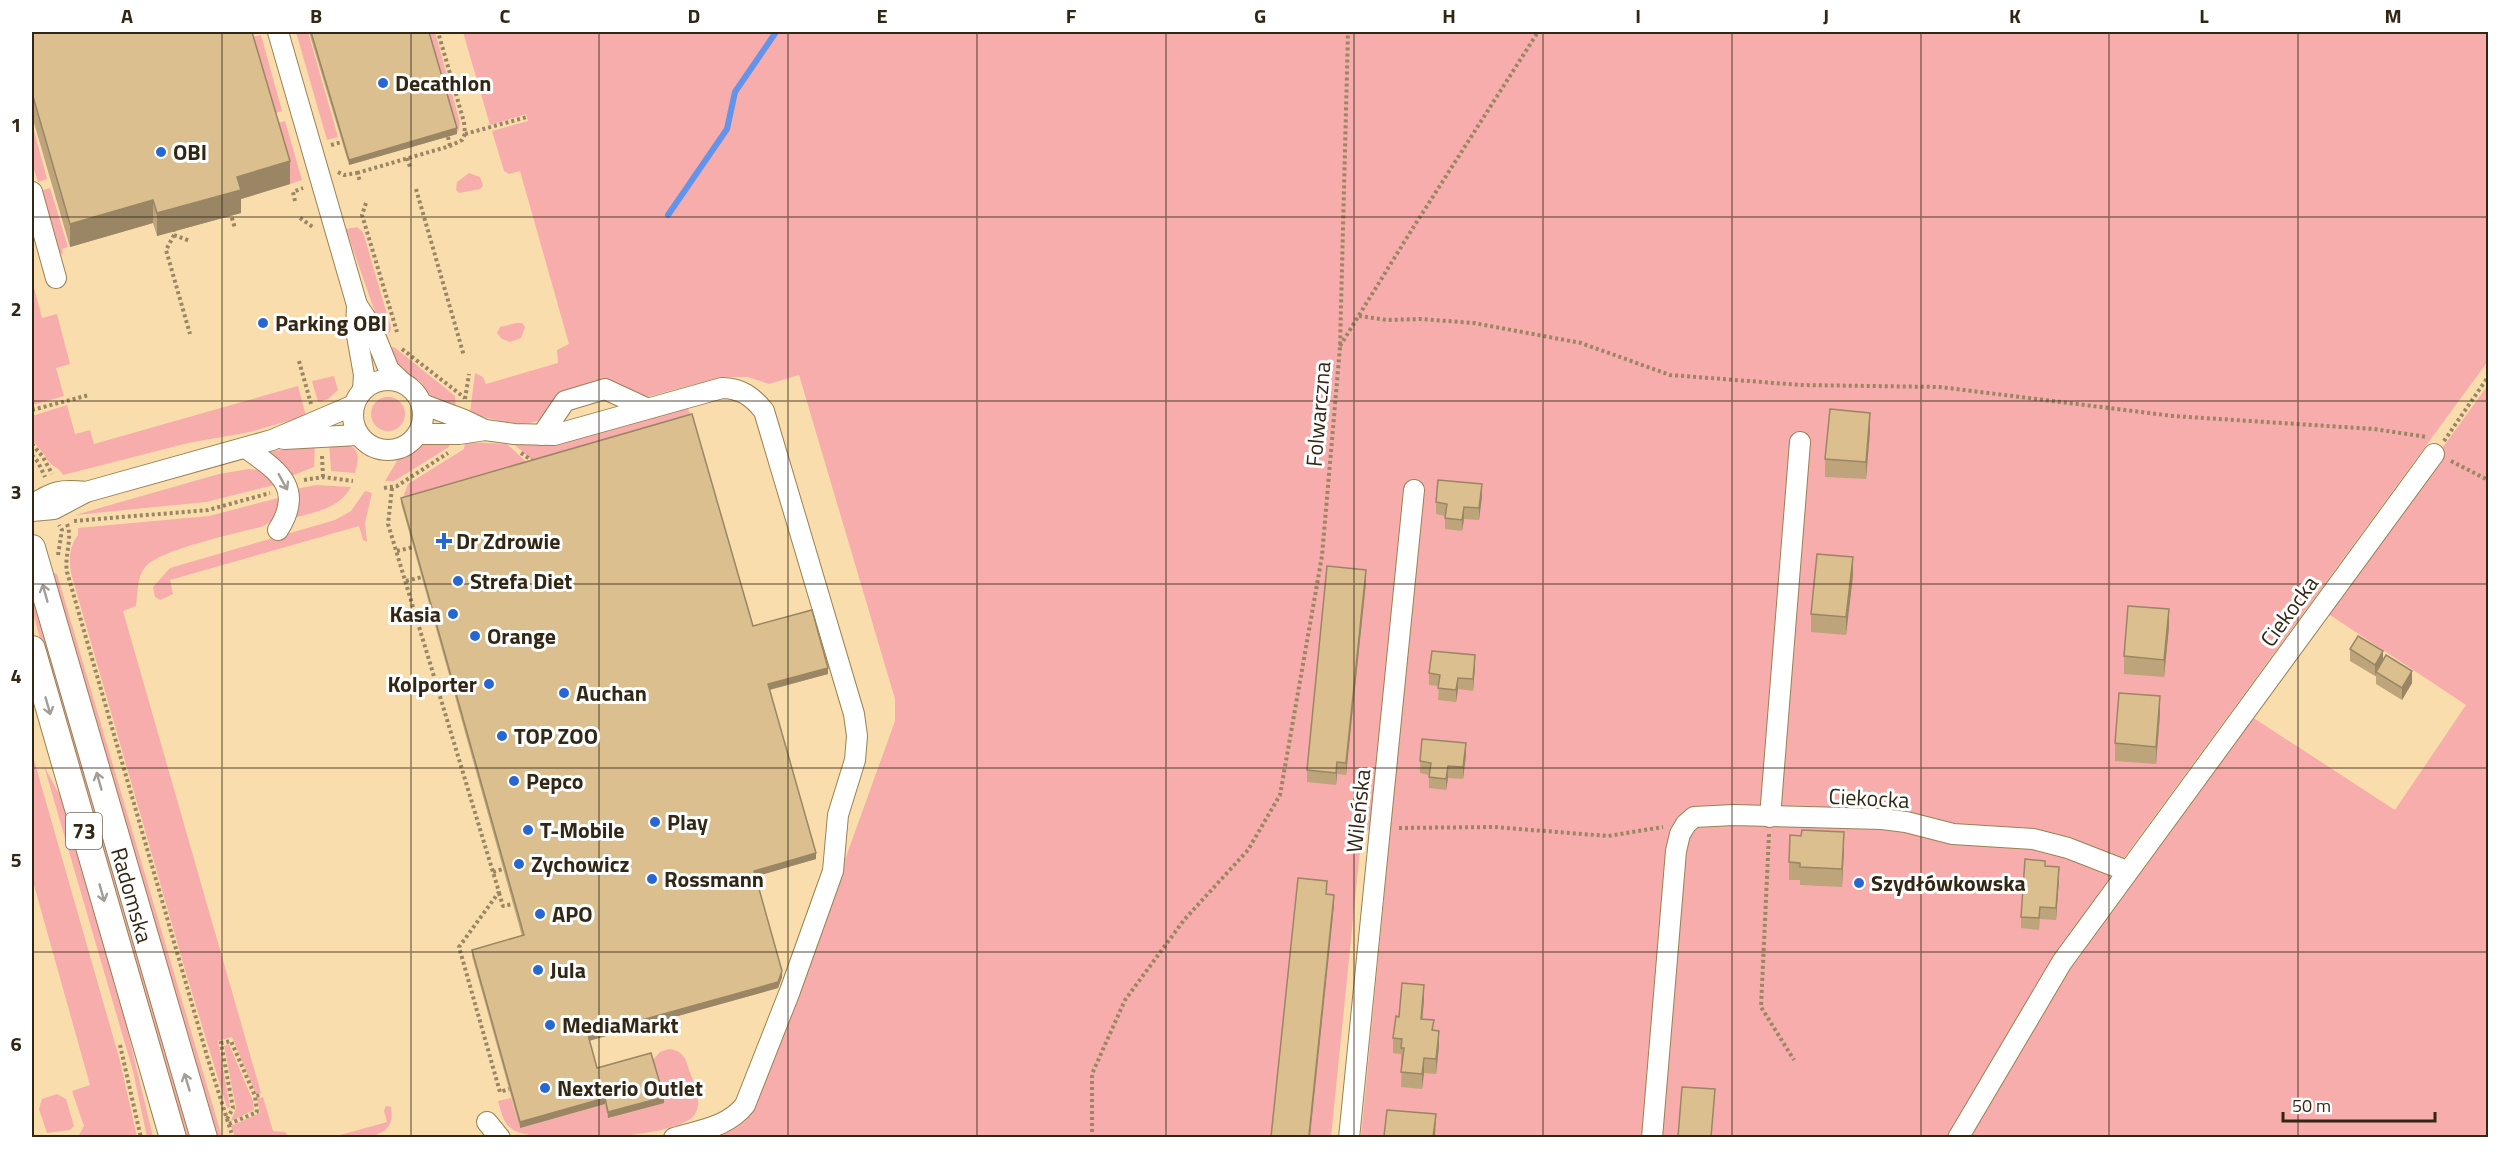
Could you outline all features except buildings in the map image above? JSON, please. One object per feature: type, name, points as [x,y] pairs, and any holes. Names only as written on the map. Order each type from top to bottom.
[{"type":"main road","name":"Radomska","points":[[32,548],[204,1137]]},
{"type":"main road","name":"Radomska","points":[[32,649],[173,1137]]},
{"type":"street","points":[[278,32],[357,305],[371,326],[389,370],[414,391],[422,404],[423,420],[418,434],[408,445],[386,450],[373,447],[358,435],[353,420],[364,375],[356,330],[357,305]]},
{"type":"street","points":[[32,192],[56,278]]},
{"type":"street","points":[[32,511],[61,507],[86,492],[272,440],[358,397],[378,381],[402,382]]},
{"type":"street","points":[[418,434],[459,434],[485,430],[554,435],[722,388],[733,388],[755,400],[764,411],[854,714],[857,736],[855,760],[838,815],[833,871],[746,1105],[736,1116],[726,1122],[674,1137]]},
{"type":"street","points":[[542,435],[564,400],[605,389],[646,408]]},
{"type":"street","points":[[422,404],[485,430]]},
{"type":"street","points":[[272,440],[358,435]]},
{"type":"street","points":[[1770,817],[1800,442]]},
{"type":"street","name":"Ciekocka","points":[[1958,1137],[2062,962],[2439,447]]},
{"type":"street","points":[[246,448],[275,469],[287,486],[290,502],[278,530]]},
{"type":"street","name":"Wileńska","points":[[1349,1137],[1414,490]]},
{"type":"street","points":[[32,505],[57,491],[86,492]]},
{"type":"street","name":"Ciekocka","points":[[1683,829],[1694,817],[1708,815],[1882,819],[1906,822],[1953,834],[2033,839],[2068,848],[2127,872]]},
{"type":"street","points":[[1652,1137],[1676,851],[1683,829]]},
{"type":"path","points":[[357,173],[450,146],[462,140],[465,135],[464,122],[438,32]]},
{"type":"path","name":"Folwarczna","points":[[1092,1137],[1092,1074],[1125,1000],[1184,920],[1248,850],[1280,795],[1322,556],[1340,347],[1347,32]]},
{"type":"path","points":[[1340,347],[1538,32]]},
{"type":"path","points":[[465,135],[527,117]]},
{"type":"path","points":[[448,137],[450,146]]},
{"type":"path","points":[[326,146],[342,142]]},
{"type":"path","points":[[407,158],[410,167]]},
{"type":"path","points":[[416,189],[464,356]]},
{"type":"path","points":[[366,203],[362,215],[402,349],[465,398]]},
{"type":"path","points":[[226,210],[229,209],[235,228]]},
{"type":"path","points":[[178,225],[172,226],[174,235],[165,255],[190,334]]},
{"type":"path","points":[[174,235],[190,241]]},
{"type":"path","points":[[1359,316],[1387,320],[1421,319],[1474,323],[1559,339],[1581,344],[1670,375],[1801,385],[1940,387],[2173,416],[2374,429],[2439,447],[2488,480]]},
{"type":"path","points":[[299,361],[313,410]]},
{"type":"path","points":[[464,405],[469,374]]},
{"type":"path","points":[[2439,447],[2488,377]]},
{"type":"path","points":[[32,410],[89,395]]},
{"type":"path","points":[[32,444],[43,456],[53,477]]},
{"type":"path","points":[[384,489],[392,488],[450,453]]},
{"type":"path","points":[[32,455],[45,477]]},
{"type":"path","points":[[322,455],[323,477]]},
{"type":"path","points":[[294,482],[323,477],[353,481]]},
{"type":"path","points":[[392,488],[388,524],[503,906],[513,904]]},
{"type":"path","points":[[233,1137],[67,572],[65,561],[70,532],[67,523],[208,510],[280,490]]},
{"type":"path","points":[[396,551],[413,547]]},
{"type":"path","points":[[406,581],[422,577]]},
{"type":"path","points":[[1770,817],[1761,1007],[1794,1060]]},
{"type":"path","points":[[1380,830],[1494,827],[1608,836],[1683,829]]},
{"type":"path","points":[[493,872],[503,869]]},
{"type":"path","points":[[499,892],[459,947],[500,1092],[509,1089]]},
{"type":"path","points":[[471,988],[480,985]]},
{"type":"path","points":[[483,1033],[493,1031]]},
{"type":"path","points":[[118,1035],[141,1137]]},
{"type":"path","points":[[227,1119],[233,1108],[221,1043],[231,1041],[255,1096],[257,1112],[229,1124]]},
{"type":"path","points":[[255,1096],[262,1095]]},
{"type":"shaded area","points":[[296,32],[308,32],[338,137],[327,140]]},
{"type":"shaded area","points":[[428,32],[435,32],[460,123],[458,133]]},
{"type":"shaded area","points":[[463,32],[2488,32],[2488,361],[2110,877],[1952,1137],[1361,1137],[1391,825],[1362,831],[1331,1137],[712,1137],[738,1127],[748,1119],[756,1106],[895,721],[895,699],[799,375],[769,384],[748,377],[722,377],[646,397],[607,381],[557,395],[545,416],[529,423],[509,422],[470,413],[475,373],[483,377],[486,384],[558,363],[557,350],[569,344],[520,171],[509,174],[504,171],[492,131],[528,121],[526,114],[490,125]]},
{"type":"shaded area","points":[[261,35],[282,111],[271,114],[249,38]]},
{"type":"shaded area","points":[[285,121],[302,180],[290,184],[274,124]]},
{"type":"shaded area","points":[[32,123],[47,179],[38,182],[32,163]]},
{"type":"shaded area","points":[[469,173],[480,177],[483,186],[480,189],[459,193],[456,190],[457,182]]},
{"type":"shaded area","points":[[50,188],[68,247],[62,249],[63,255],[58,251],[40,191]]},
{"type":"shaded area","points":[[357,227],[363,232],[391,328],[390,332],[383,335],[346,229]]},
{"type":"shaded area","points":[[32,280],[42,318],[57,314],[70,364],[56,368],[64,396],[32,405]]},
{"type":"shaded area","points":[[522,323],[525,327],[521,338],[510,342],[502,339],[497,333],[500,327]]},
{"type":"shaded area","points":[[394,347],[455,396],[456,410],[434,401],[421,382],[396,366],[387,349]]},
{"type":"shaded area","points":[[334,376],[338,390],[328,399],[318,402],[312,381]]},
{"type":"shaded area","points":[[2488,385],[2488,1137],[1962,1138],[2065,972],[2249,715],[2395,810],[2466,705],[2324,611]]},
{"type":"shaded area","points":[[298,386],[306,416],[250,432],[188,443],[63,475],[48,461],[32,440],[32,416],[67,405],[75,434],[90,430],[94,444]]},
{"type":"shaded area","points":[[388,397],[400,402],[405,414],[400,426],[388,431],[376,426],[371,414],[376,402]]},
{"type":"shaded area","points":[[688,408],[692,420],[532,460],[515,445],[556,445]]},
{"type":"shaded area","points":[[450,441],[449,447],[394,481],[385,481],[397,461],[425,443]]},
{"type":"shaded area","points":[[465,442],[507,444],[531,466],[401,503],[408,484],[464,449]]},
{"type":"shaded area","points":[[329,443],[344,444],[354,448],[358,457],[355,473],[331,471]]},
{"type":"shaded area","points":[[315,445],[314,467],[291,476],[260,453]]},
{"type":"shaded area","points":[[249,469],[260,470],[278,484],[206,502],[75,515],[219,474]]},
{"type":"shaded area","points":[[316,485],[351,487],[333,505],[293,518],[296,489]]},
{"type":"shaded area","points":[[365,491],[372,493],[365,523],[367,542],[363,540],[359,526],[170,580],[173,594],[160,600],[155,597],[153,587],[170,568],[335,520],[351,511]]},
{"type":"shaded area","points":[[282,497],[277,514],[264,526],[184,548],[146,566],[140,575],[136,606],[123,611],[261,1093],[256,1094],[232,1037],[218,1041],[230,1107],[227,1108],[71,573],[70,553],[78,535],[78,528],[209,516]]},
{"type":"shaded area","points":[[52,572],[57,574],[222,1137],[216,1137]]},
{"type":"shaded area","points":[[32,585],[194,1137],[186,1137],[141,991],[32,610]]},
{"type":"shaded area","points":[[32,753],[120,1061],[137,1137],[78,1137],[84,1126],[72,1091],[90,1085],[32,878]]},
{"type":"shaded area","points":[[44,766],[66,807],[121,1003],[153,1137],[147,1137],[133,1071]]},
{"type":"shaded area","points":[[229,1044],[253,1101],[254,1110],[231,1121],[236,1108],[224,1046]]},
{"type":"shaded area","points":[[669,1049],[677,1051],[685,1058],[697,1092],[698,1103],[695,1114],[684,1123],[637,1134],[576,1138],[526,1134],[506,1124],[498,1101],[511,1098],[520,1128],[605,1104],[609,1118],[663,1103],[652,1061],[660,1052]]},
{"type":"shaded area","points":[[57,1094],[66,1099],[74,1126],[70,1130],[47,1133],[39,1109],[42,1099]]},
{"type":"shaded area","points":[[263,1097],[273,1131],[285,1132],[289,1137],[235,1137],[231,1126],[260,1113],[257,1099]]},
{"type":"shaded area","points":[[386,1106],[391,1107],[391,1119],[388,1127],[382,1133],[352,1138],[333,1137],[387,1122],[384,1111]]},
{"type":"waterway","points":[[668,215],[727,129],[735,92],[776,32]]},
{"type":"place","name":"Decathlon","points":[[383,83]]},
{"type":"place","name":"OBI","points":[[161,152]]},
{"type":"place","name":"Parking OBI","points":[[263,323]]},
{"type":"place","name":"Dr Zdrowie","points":[[444,541]]},
{"type":"place","name":"Strefa Diet","points":[[458,581]]},
{"type":"place","name":"Kasia","points":[[453,614]]},
{"type":"place","name":"Orange","points":[[475,636]]},
{"type":"place","name":"Kolporter","points":[[489,684]]},
{"type":"place","name":"Auchan","points":[[564,693]]},
{"type":"place","name":"TOP ZOO","points":[[502,736]]},
{"type":"place","name":"Pepco","points":[[514,781]]},
{"type":"place","name":"Play","points":[[655,822]]},
{"type":"place","name":"T-Mobile","points":[[528,830]]},
{"type":"place","name":"Zychowicz","points":[[519,864]]},
{"type":"place","name":"Rossmann","points":[[652,879]]},
{"type":"place","name":"Szydłówkowska","points":[[1859,883]]},
{"type":"place","name":"APO","points":[[540,914]]},
{"type":"place","name":"Jula","points":[[538,970]]},
{"type":"place","name":"MediaMarkt","points":[[550,1025]]},
{"type":"place","name":"Nexterio Outlet","points":[[545,1088]]}]
